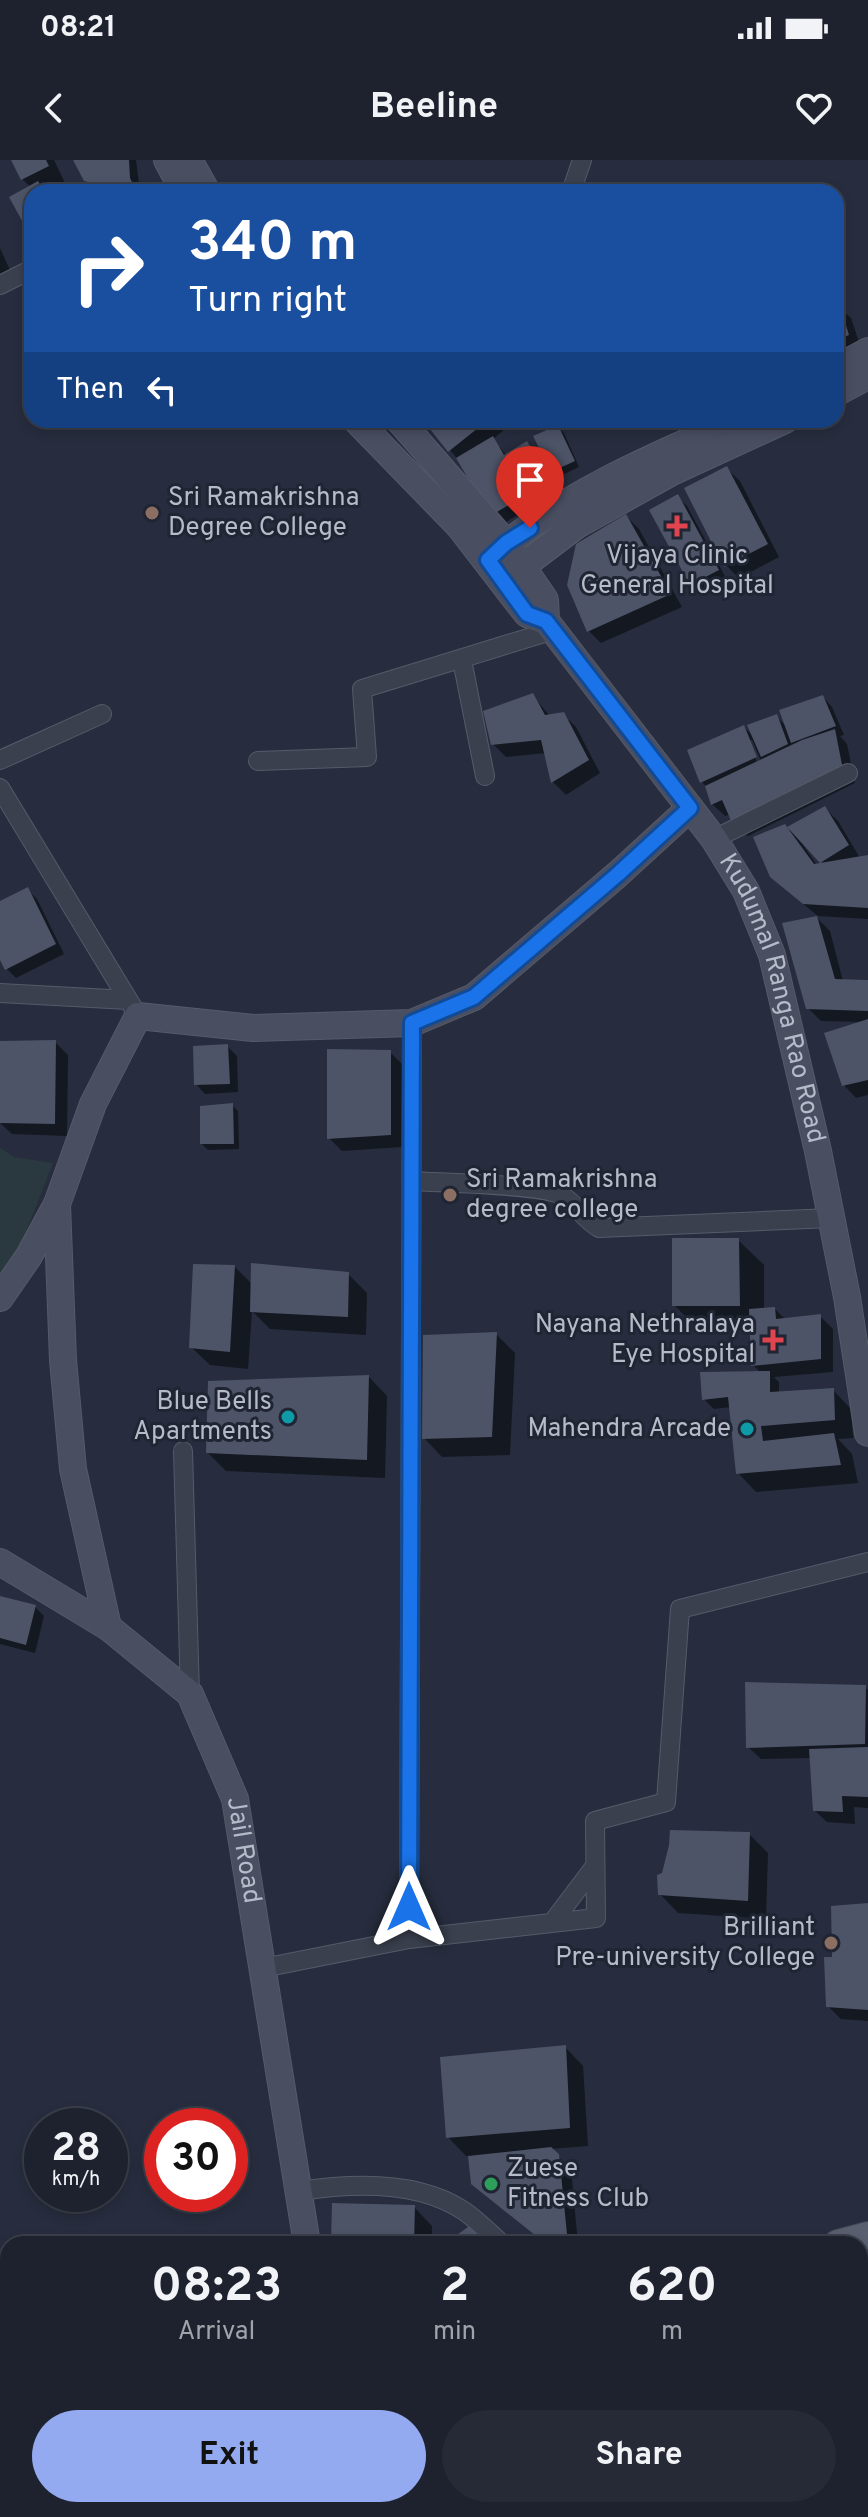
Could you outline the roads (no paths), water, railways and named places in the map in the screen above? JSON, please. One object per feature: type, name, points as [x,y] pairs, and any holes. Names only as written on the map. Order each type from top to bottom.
[{"type":"street","points":[[167,160],[180,184]]},
{"type":"street","points":[[189,160],[202,184]]},
{"type":"street","points":[[574,184],[582,160]]},
{"type":"street","points":[[0,285],[24,273]]},
{"type":"street","points":[[844,364],[868,351]]},
{"type":"street","points":[[844,389],[868,376]]},
{"type":"street","points":[[370,428],[459,526],[497,551]]},
{"type":"street","points":[[405,428],[497,551]]},
{"type":"street","points":[[497,551],[577,498],[666,450],[718,428]]},
{"type":"street","points":[[512,574],[577,525],[672,472],[768,428]]},
{"type":"street","name":"Kudumal Ranga Rao Road","points":[[497,551],[512,574],[545,600],[543,622],[714,839],[746,891],[772,955],[794,1042],[863,1364],[868,1433]]},
{"type":"street","points":[[258,761],[367,757],[362,689],[462,660],[543,622]]},
{"type":"street","points":[[462,660],[485,776]]},
{"type":"street","points":[[0,760],[102,714]]},
{"type":"street","points":[[714,839],[848,773]]},
{"type":"street","points":[[0,788],[133,1008]]},
{"type":"street","points":[[0,993],[133,1008],[253,1028],[412,1023],[474,997],[690,808]]},
{"type":"street","points":[[0,1298],[29,1256],[57,1204],[93,1104],[133,1008]]},
{"type":"street","points":[[409,1939],[412,1023]]},
{"type":"street","points":[[412,1181],[519,1188],[560,1195],[585,1220],[599,1228],[831,1218]]},
{"type":"street","points":[[57,1204],[63,1360],[73,1469],[108,1627]]},
{"type":"street","points":[[183,1451],[190,1694]]},
{"type":"street","points":[[42,1587],[59,1589],[82,1580],[91,1548]]},
{"type":"street","name":"Jail Road","points":[[0,1562],[108,1627],[190,1694],[235,1799],[306,2236]]},
{"type":"street","points":[[263,1968],[409,1939],[596,1918],[595,1821],[666,1802],[680,1609],[868,1562]]},
{"type":"street","points":[[552,1923],[595,1866]]},
{"type":"street","points":[[300,2191],[335,2186],[380,2186],[439,2198],[464,2211],[493,2236]]},
{"type":"place","name":"Sri Ramakrishna Degree College","points":[[152,513]]},
{"type":"place","name":"Vijaya Clinic General Hospital","points":[[677,526]]},
{"type":"place","name":"Sri Ramakrishna degree college","points":[[450,1195]]},
{"type":"place","name":"Nayana Nethralaya Eye Hospital","points":[[773,1340]]},
{"type":"place","name":"Blue Bells Apartments","points":[[288,1417]]},
{"type":"place","name":"Mahendra Arcade","points":[[747,1429]]},
{"type":"place","name":"Brilliant Pre-university College","points":[[831,1943]]},
{"type":"place","name":"Zuese Fitness Club","points":[[491,2184]]}]
